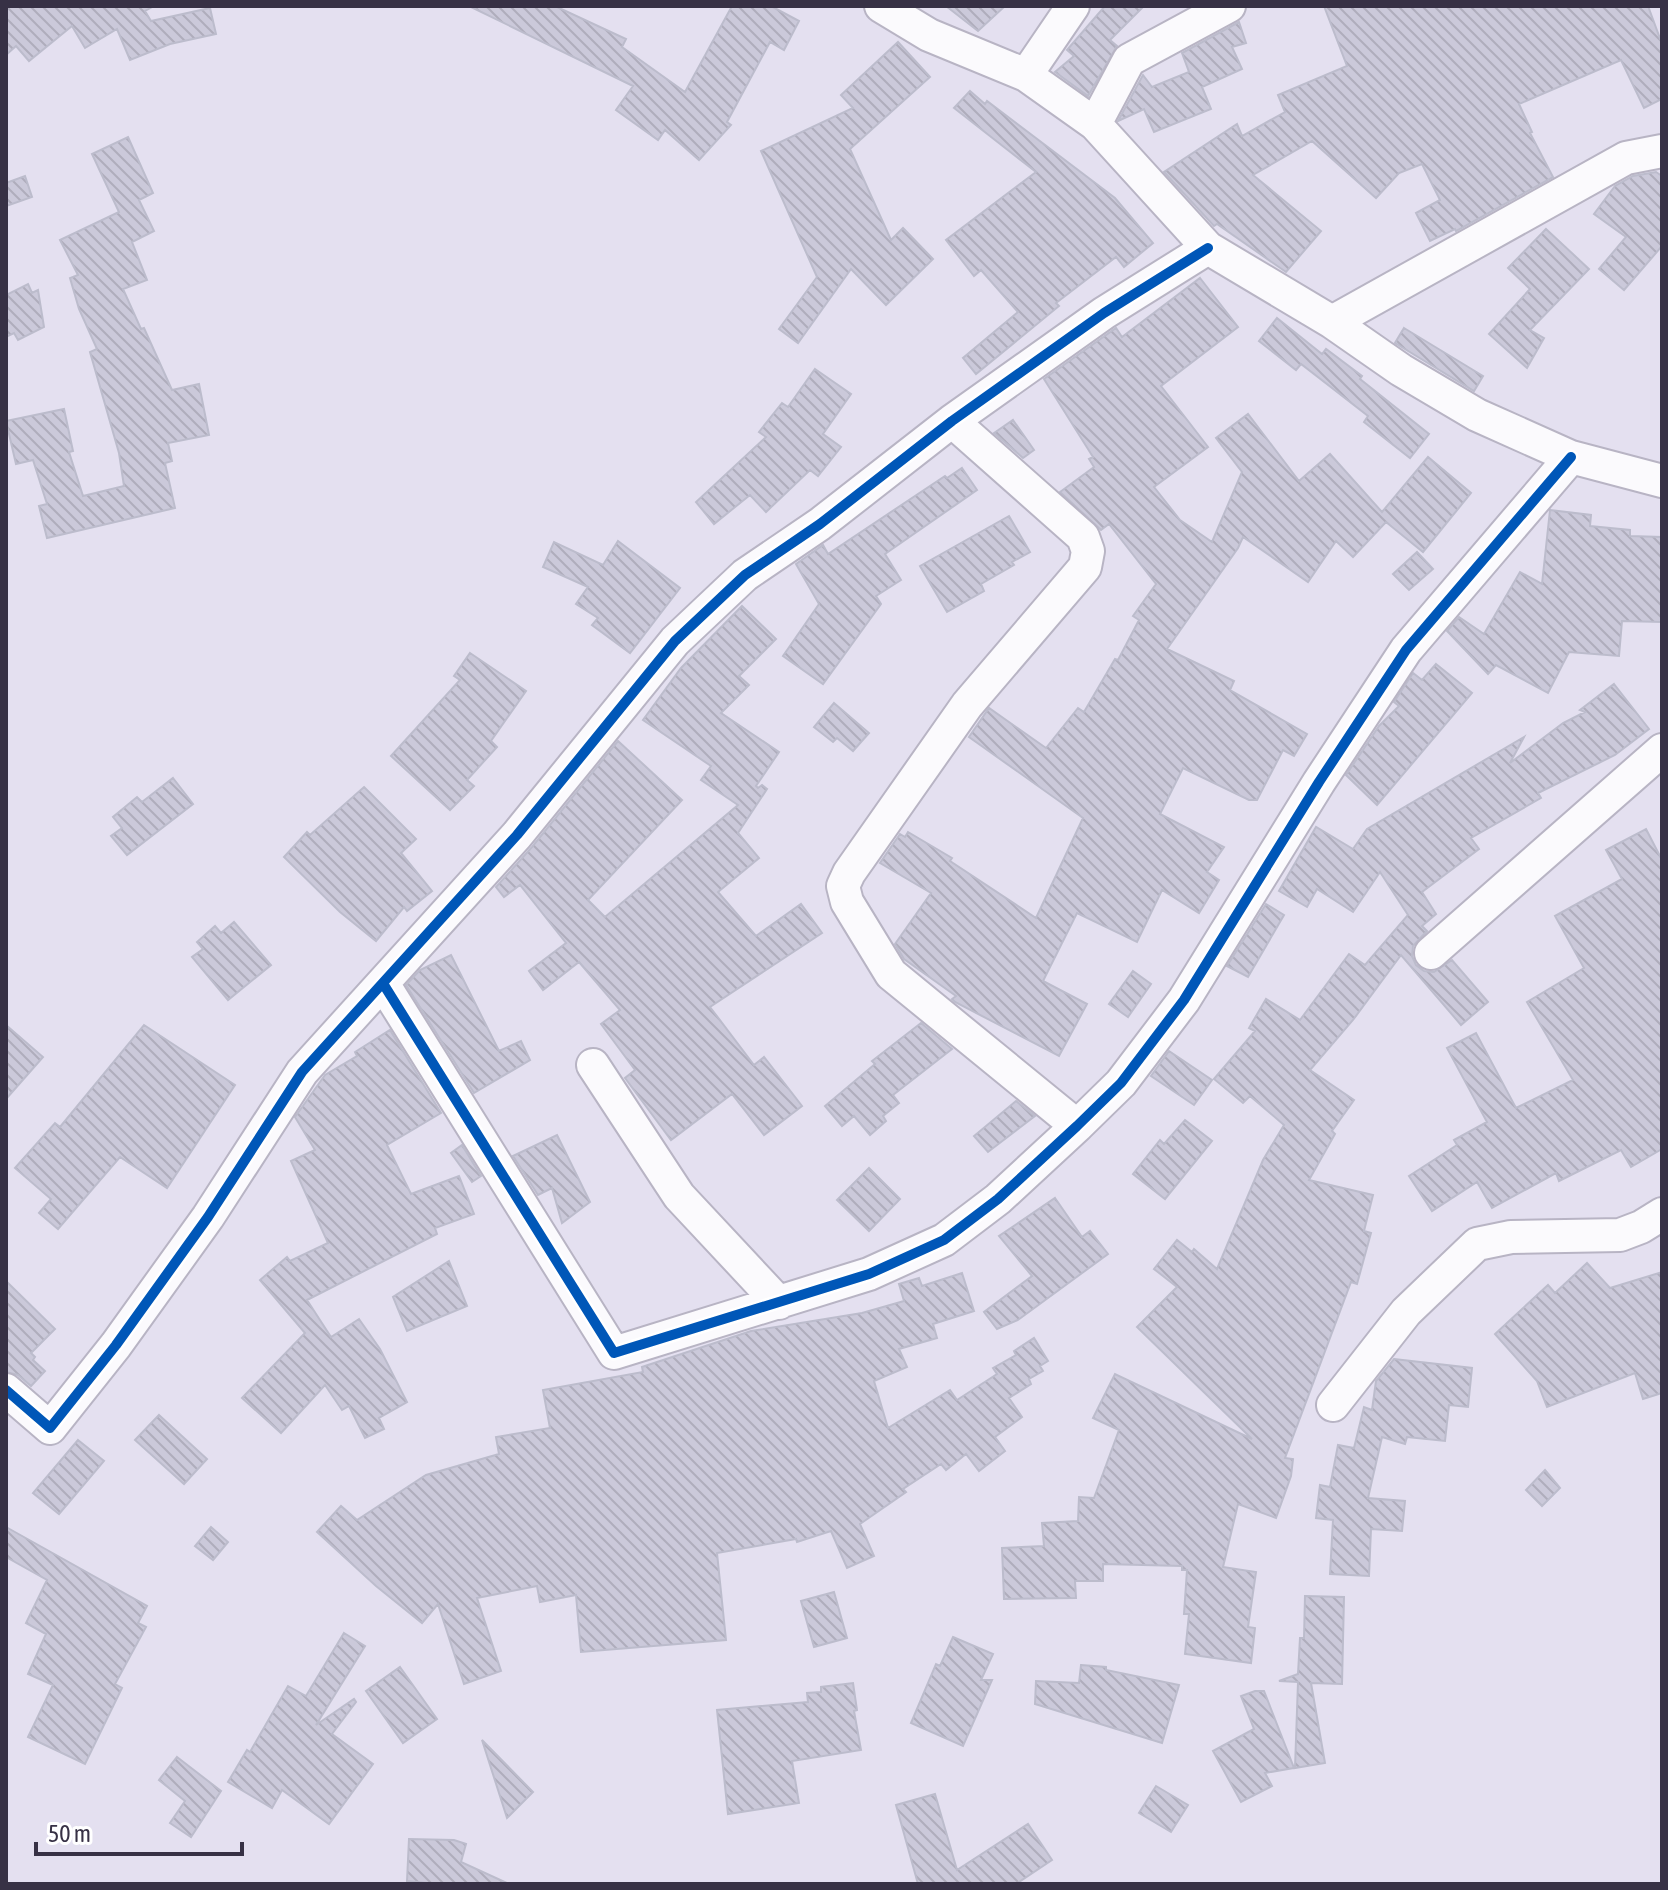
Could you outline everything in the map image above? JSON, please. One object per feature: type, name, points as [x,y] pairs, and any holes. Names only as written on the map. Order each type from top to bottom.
[{"type":"street","points":[[881,6],[929,35],[1026,75],[1095,124],[1208,248],[1332,322],[1401,370],[1477,415],[1571,457],[1662,481]]},
{"type":"street","points":[[1026,75],[1073,6]]},
{"type":"street","points":[[1095,124],[1129,60],[1229,6]]},
{"type":"street","points":[[1332,322],[1626,158],[1662,151]]},
{"type":"street","points":[[6,1390],[50,1428],[116,1345],[208,1217],[302,1072],[517,835],[675,641],[745,575],[820,524],[952,421],[1104,313],[1208,248]]},
{"type":"street","points":[[952,421],[1083,537],[1088,551],[1085,567],[967,705],[843,886],[847,902],[891,974],[1077,1126]]},
{"type":"street","points":[[384,985],[614,1353],[869,1274],[944,1240],[998,1199],[1121,1083],[1184,1000],[1319,782],[1406,650],[1571,457]]},
{"type":"street","points":[[1431,953],[1662,750]]},
{"type":"street","points":[[593,1065],[679,1196],[779,1303]]},
{"type":"street","points":[[1333,1405],[1406,1312],[1477,1244],[1511,1237],[1620,1235],[1662,1214]]},
{"type":"building","points":[[6,6],[154,6],[145,11],[151,21],[210,8],[216,34],[170,44],[130,60],[117,29],[85,48],[72,26],[29,61],[16,46],[6,55]]},
{"type":"building","points":[[469,6],[555,6],[626,39],[622,47],[685,92],[732,6],[771,6],[799,21],[784,50],[770,42],[727,122],[731,125],[699,160],[665,130],[658,140],[616,110],[633,86]]},
{"type":"building","points":[[946,6],[1005,6],[978,31]]},
{"type":"building","points":[[1105,6],[1144,6],[1110,40],[1117,46],[1088,96],[1055,72],[1074,56],[1067,50]]},
{"type":"building","points":[[1324,6],[1648,6],[1662,44],[1662,99],[1644,108],[1621,60],[1519,104],[1553,177],[1456,231],[1430,241],[1416,213],[1440,200],[1422,164],[1399,173],[1376,198],[1312,141],[1253,175],[1321,231],[1286,272],[1217,224],[1214,226],[1164,172],[1237,124],[1242,136],[1285,112],[1278,95],[1347,66]]},
{"type":"building","points":[[1239,22],[1246,43],[1232,47],[1242,69],[1202,87],[1211,109],[1154,132],[1144,109],[1118,121],[1143,75],[1152,87],[1189,72],[1182,53]]},
{"type":"building","points":[[898,42],[930,77],[850,149],[891,240],[903,228],[933,259],[886,305],[851,269],[798,343],[779,329],[817,277],[761,151],[853,108],[841,95]]},
{"type":"building","points":[[970,91],[1115,198],[1153,243],[1124,267],[1116,257],[1056,303],[1059,306],[976,374],[963,358],[1018,312],[981,270],[974,276],[946,240],[1036,172],[954,108]]},
{"type":"building","points":[[128,137],[153,193],[139,200],[154,231],[132,242],[147,280],[123,289],[172,390],[199,384],[209,435],[168,443],[172,461],[165,463],[175,508],[47,538],[39,506],[47,504],[33,460],[16,464],[6,421],[64,409],[73,451],[69,452],[83,496],[124,486],[119,453],[90,352],[97,349],[79,309],[70,278],[78,275],[60,240],[119,212],[92,154]]},
{"type":"building","points":[[1656,172],[1662,176],[1662,246],[1624,290],[1599,269],[1626,237],[1594,214],[1615,186],[1633,176]]},
{"type":"building","points":[[25,176],[32,197],[6,206],[6,183]]},
{"type":"building","points":[[1546,229],[1589,269],[1530,330],[1544,338],[1527,368],[1489,334],[1530,289],[1508,268]]},
{"type":"building","points":[[1200,278],[1238,327],[1161,386],[1208,447],[1154,487],[1180,520],[1212,542],[1242,472],[1216,438],[1248,414],[1299,481],[1330,454],[1382,512],[1428,457],[1471,493],[1423,552],[1386,522],[1353,557],[1336,541],[1308,582],[1243,537],[1167,649],[1234,681],[1230,690],[1307,734],[1294,756],[1283,750],[1257,800],[1249,800],[1183,768],[1160,814],[1224,847],[1207,872],[1219,880],[1199,913],[1162,890],[1137,942],[1077,913],[1043,981],[1087,1004],[1059,1056],[955,1002],[952,999],[956,996],[904,959],[895,944],[931,893],[880,863],[900,834],[905,837],[908,832],[952,858],[950,861],[1036,918],[1083,818],[969,737],[989,708],[1046,748],[1078,708],[1084,712],[1115,659],[1118,660],[1139,620],[1133,616],[1156,584],[1109,524],[1101,530],[1060,492],[1094,467],[1089,459],[1093,457],[1044,379],[1116,328],[1122,337]]},
{"type":"building","points":[[28,284],[32,293],[38,290],[44,327],[18,340],[14,333],[6,337],[6,295]]},
{"type":"building","points":[[1277,318],[1322,354],[1326,349],[1362,376],[1360,379],[1429,434],[1410,458],[1364,422],[1368,416],[1301,364],[1296,370],[1259,341]]},
{"type":"building","points":[[1404,328],[1483,376],[1474,391],[1395,343]]},
{"type":"building","points":[[815,369],[851,394],[823,434],[841,447],[818,476],[810,470],[766,512],[750,495],[714,524],[696,502],[766,437],[759,432],[782,403],[788,407]]},
{"type":"building","points":[[1013,420],[1034,450],[1023,458],[994,433]]},
{"type":"building","points":[[962,468],[977,490],[885,554],[901,580],[876,596],[881,604],[823,684],[783,656],[819,604],[796,564],[823,545],[828,554],[945,476],[947,478]]},
{"type":"building","points":[[1550,510],[1591,515],[1590,526],[1630,530],[1630,536],[1662,537],[1662,622],[1622,621],[1619,656],[1569,652],[1548,693],[1496,665],[1488,674],[1447,631],[1459,617],[1484,634],[1520,572],[1542,584]]},
{"type":"building","points":[[1009,516],[1030,552],[981,584],[984,591],[947,612],[920,566]]},
{"type":"building","points":[[618,541],[680,588],[630,653],[592,625],[598,618],[576,604],[588,587],[543,567],[554,542],[603,565]]},
{"type":"building","points":[[1417,552],[1433,569],[1409,590],[1393,574]]},
{"type":"building","points":[[742,606],[776,639],[739,676],[749,685],[721,713],[779,752],[756,786],[762,785],[767,789],[738,833],[759,858],[718,892],[756,936],[801,904],[822,933],[710,1007],[754,1065],[764,1057],[802,1106],[764,1135],[732,1094],[671,1140],[625,1078],[635,1070],[601,1024],[620,1010],[579,962],[543,990],[529,971],[566,943],[520,885],[504,897],[496,887],[618,741],[682,800],[588,900],[605,917],[738,805],[701,780],[711,766],[643,720],[681,668]]},
{"type":"building","points":[[470,653],[526,691],[491,741],[497,747],[467,780],[474,786],[450,810],[391,756],[460,680],[454,676]]},
{"type":"building","points":[[1436,664],[1472,693],[1377,805],[1346,775],[1379,726],[1399,706],[1394,702],[1413,673],[1422,680]]},
{"type":"building","points":[[1614,684],[1649,729],[1615,755],[1538,793],[1541,798],[1471,838],[1479,849],[1422,892],[1436,914],[1422,926],[1427,931],[1413,946],[1412,956],[1416,965],[1424,971],[1434,972],[1452,960],[1488,1002],[1461,1025],[1401,955],[1353,1020],[1310,1070],[1354,1100],[1332,1131],[1335,1134],[1309,1180],[1373,1195],[1364,1231],[1371,1233],[1357,1284],[1351,1282],[1285,1458],[1293,1459],[1291,1476],[1276,1518],[1238,1504],[1223,1567],[1256,1572],[1248,1627],[1255,1628],[1251,1663],[1185,1654],[1189,1614],[1184,1614],[1187,1570],[1182,1570],[1182,1566],[1103,1564],[1103,1581],[1075,1581],[1076,1598],[1004,1599],[1002,1548],[1044,1546],[1042,1523],[1078,1521],[1079,1497],[1094,1498],[1119,1430],[1093,1418],[1115,1374],[1252,1439],[1137,1327],[1177,1287],[1154,1269],[1177,1240],[1192,1252],[1194,1249],[1217,1269],[1263,1160],[1284,1125],[1250,1096],[1243,1103],[1214,1079],[1255,1031],[1249,1028],[1266,999],[1300,1020],[1349,954],[1365,965],[1408,915],[1380,872],[1353,912],[1317,889],[1307,907],[1279,891],[1316,827],[1353,849],[1367,829],[1524,737],[1510,763],[1563,723],[1585,712],[1580,710]]},
{"type":"building","points":[[834,703],[869,733],[853,751],[837,738],[833,742],[814,727]]},
{"type":"building","points":[[173,778],[193,804],[127,855],[111,836],[122,828],[113,817],[137,797],[142,802]]},
{"type":"building","points":[[364,787],[416,839],[401,853],[432,891],[407,911],[404,907],[376,941],[340,912],[284,857],[307,832],[310,835]]},
{"type":"building","points":[[1646,829],[1662,860],[1662,1149],[1631,1167],[1621,1150],[1559,1181],[1556,1173],[1492,1208],[1477,1182],[1432,1211],[1409,1176],[1457,1145],[1454,1140],[1487,1122],[1447,1048],[1476,1033],[1516,1108],[1573,1080],[1527,1002],[1584,968],[1555,916],[1622,879],[1606,850]]},
{"type":"building","points":[[1266,904],[1284,915],[1248,977],[1227,966]]},
{"type":"building","points":[[234,922],[271,965],[228,1000],[192,957],[203,949],[197,942],[215,926],[221,933]]},
{"type":"building","points":[[451,955],[499,1051],[521,1041],[530,1060],[474,1093],[406,985],[420,970]]},
{"type":"building","points":[[1133,971],[1151,984],[1128,1017],[1109,1004]]},
{"type":"building","points":[[921,1023],[952,1049],[893,1095],[899,1103],[883,1116],[886,1121],[870,1135],[854,1116],[842,1126],[825,1106],[875,1064],[872,1061]]},
{"type":"building","points":[[6,1025],[43,1057],[6,1099]]},
{"type":"building","points":[[144,1025],[235,1085],[167,1188],[120,1157],[58,1229],[39,1213],[51,1199],[15,1168],[55,1123],[60,1127]]},
{"type":"building","points":[[390,1030],[441,1113],[387,1145],[411,1194],[459,1176],[474,1214],[435,1228],[437,1234],[307,1300],[331,1337],[359,1319],[380,1349],[407,1402],[379,1418],[384,1429],[365,1438],[349,1406],[342,1410],[325,1385],[281,1433],[242,1398],[305,1333],[260,1280],[287,1257],[290,1261],[328,1243],[291,1161],[315,1150],[295,1117],[325,1075],[357,1056],[355,1052]]},
{"type":"building","points":[[1169,1051],[1212,1080],[1194,1105],[1151,1076]]},
{"type":"building","points":[[1016,1101],[1035,1116],[988,1152],[974,1136]]},
{"type":"building","points":[[1185,1120],[1212,1141],[1165,1199],[1133,1174],[1160,1140],[1164,1144]]},
{"type":"building","points":[[557,1135],[590,1202],[562,1223],[552,1188],[538,1195],[513,1156]]},
{"type":"building","points":[[462,1145],[481,1176],[472,1182],[451,1153]]},
{"type":"building","points":[[869,1168],[900,1199],[869,1231],[837,1200]]},
{"type":"building","points":[[1055,1198],[1082,1237],[1090,1231],[1108,1254],[1018,1320],[997,1329],[984,1312],[1032,1276],[999,1236]]},
{"type":"building","points":[[449,1261],[467,1306],[407,1331],[393,1297]]},
{"type":"building","points":[[1587,1263],[1610,1288],[1662,1272],[1662,1393],[1643,1399],[1635,1373],[1547,1407],[1537,1381],[1495,1334],[1548,1285],[1555,1293]]},
{"type":"building","points":[[962,1273],[974,1311],[933,1324],[937,1338],[899,1349],[907,1367],[874,1381],[888,1428],[950,1390],[957,1400],[997,1374],[993,1368],[1016,1355],[1014,1351],[1034,1338],[1048,1361],[1040,1366],[1043,1371],[1029,1379],[1031,1384],[1009,1398],[1022,1417],[995,1437],[1005,1451],[979,1471],[966,1454],[946,1470],[941,1464],[903,1489],[906,1492],[860,1524],[874,1556],[847,1568],[831,1531],[797,1542],[796,1539],[717,1553],[726,1640],[581,1652],[576,1595],[540,1602],[537,1586],[477,1598],[501,1671],[464,1684],[438,1604],[422,1623],[317,1532],[341,1506],[357,1520],[426,1475],[499,1454],[496,1437],[550,1428],[543,1390],[643,1372],[642,1367],[751,1331],[862,1313],[904,1301],[899,1284],[919,1278],[922,1286]]},
{"type":"building","points":[[6,1281],[55,1329],[31,1353],[35,1357],[33,1360],[45,1371],[31,1386],[18,1375],[6,1372]]},
{"type":"building","points":[[1394,1359],[1472,1368],[1468,1407],[1449,1405],[1445,1441],[1407,1437],[1405,1444],[1382,1437],[1368,1498],[1405,1501],[1402,1531],[1371,1529],[1369,1576],[1330,1574],[1333,1520],[1316,1518],[1320,1485],[1330,1487],[1338,1445],[1354,1448],[1364,1407],[1372,1410],[1376,1381]]},
{"type":"building","points":[[159,1415],[207,1459],[184,1484],[135,1440]]},
{"type":"building","points":[[78,1440],[104,1461],[59,1514],[33,1493]]},
{"type":"building","points":[[1545,1470],[1560,1488],[1542,1506],[1526,1490]]},
{"type":"building","points":[[6,1527],[147,1606],[138,1623],[146,1627],[115,1684],[122,1688],[85,1764],[28,1737],[53,1685],[28,1674],[46,1634],[26,1623],[47,1580],[6,1557]]},
{"type":"building","points":[[211,1527],[228,1542],[213,1560],[195,1546]]},
{"type":"building","points":[[834,1592],[847,1638],[814,1647],[801,1601]]},
{"type":"building","points":[[1305,1596],[1344,1597],[1342,1684],[1311,1683],[1325,1763],[1295,1768],[1298,1682],[1279,1681],[1298,1674],[1300,1638],[1304,1638]]},
{"type":"building","points":[[344,1633],[365,1646],[316,1725],[354,1699],[356,1702],[332,1734],[373,1764],[329,1824],[282,1790],[272,1808],[228,1782],[247,1750],[250,1752],[288,1686],[306,1696]]},
{"type":"building","points":[[953,1637],[993,1654],[981,1680],[992,1680],[963,1746],[911,1723],[936,1664],[940,1666]]},
{"type":"building","points":[[1081,1665],[1106,1667],[1106,1670],[1179,1685],[1162,1743],[1035,1704],[1036,1681],[1079,1683]]},
{"type":"building","points":[[400,1667],[437,1719],[403,1743],[366,1691]]},
{"type":"building","points":[[853,1683],[861,1750],[792,1761],[799,1803],[728,1814],[717,1710],[808,1702],[807,1693],[821,1692],[821,1687]]},
{"type":"building","points":[[1264,1691],[1294,1768],[1265,1773],[1272,1786],[1241,1802],[1213,1751],[1254,1729],[1241,1696]]},
{"type":"building","points":[[482,1740],[533,1792],[507,1818]]},
{"type":"building","points":[[177,1757],[221,1791],[191,1837],[170,1823],[185,1801],[159,1780]]},
{"type":"building","points":[[1156,1786],[1188,1805],[1171,1832],[1139,1813]]},
{"type":"building","points":[[935,1794],[957,1870],[1028,1824],[1052,1860],[1016,1884],[918,1884],[896,1805]]},
{"type":"building","points":[[409,1839],[454,1840],[466,1844],[461,1862],[509,1884],[407,1881]]},
{"type":"cycle path","points":[[6,1390],[50,1428],[116,1345],[208,1217],[302,1072],[517,835],[675,641],[745,575],[820,524],[952,421],[1104,313],[1208,248]]},
{"type":"cycle path","points":[[384,985],[614,1353],[869,1274],[944,1240],[998,1199],[1121,1083],[1184,1000],[1319,782],[1406,650],[1571,457]]}]
